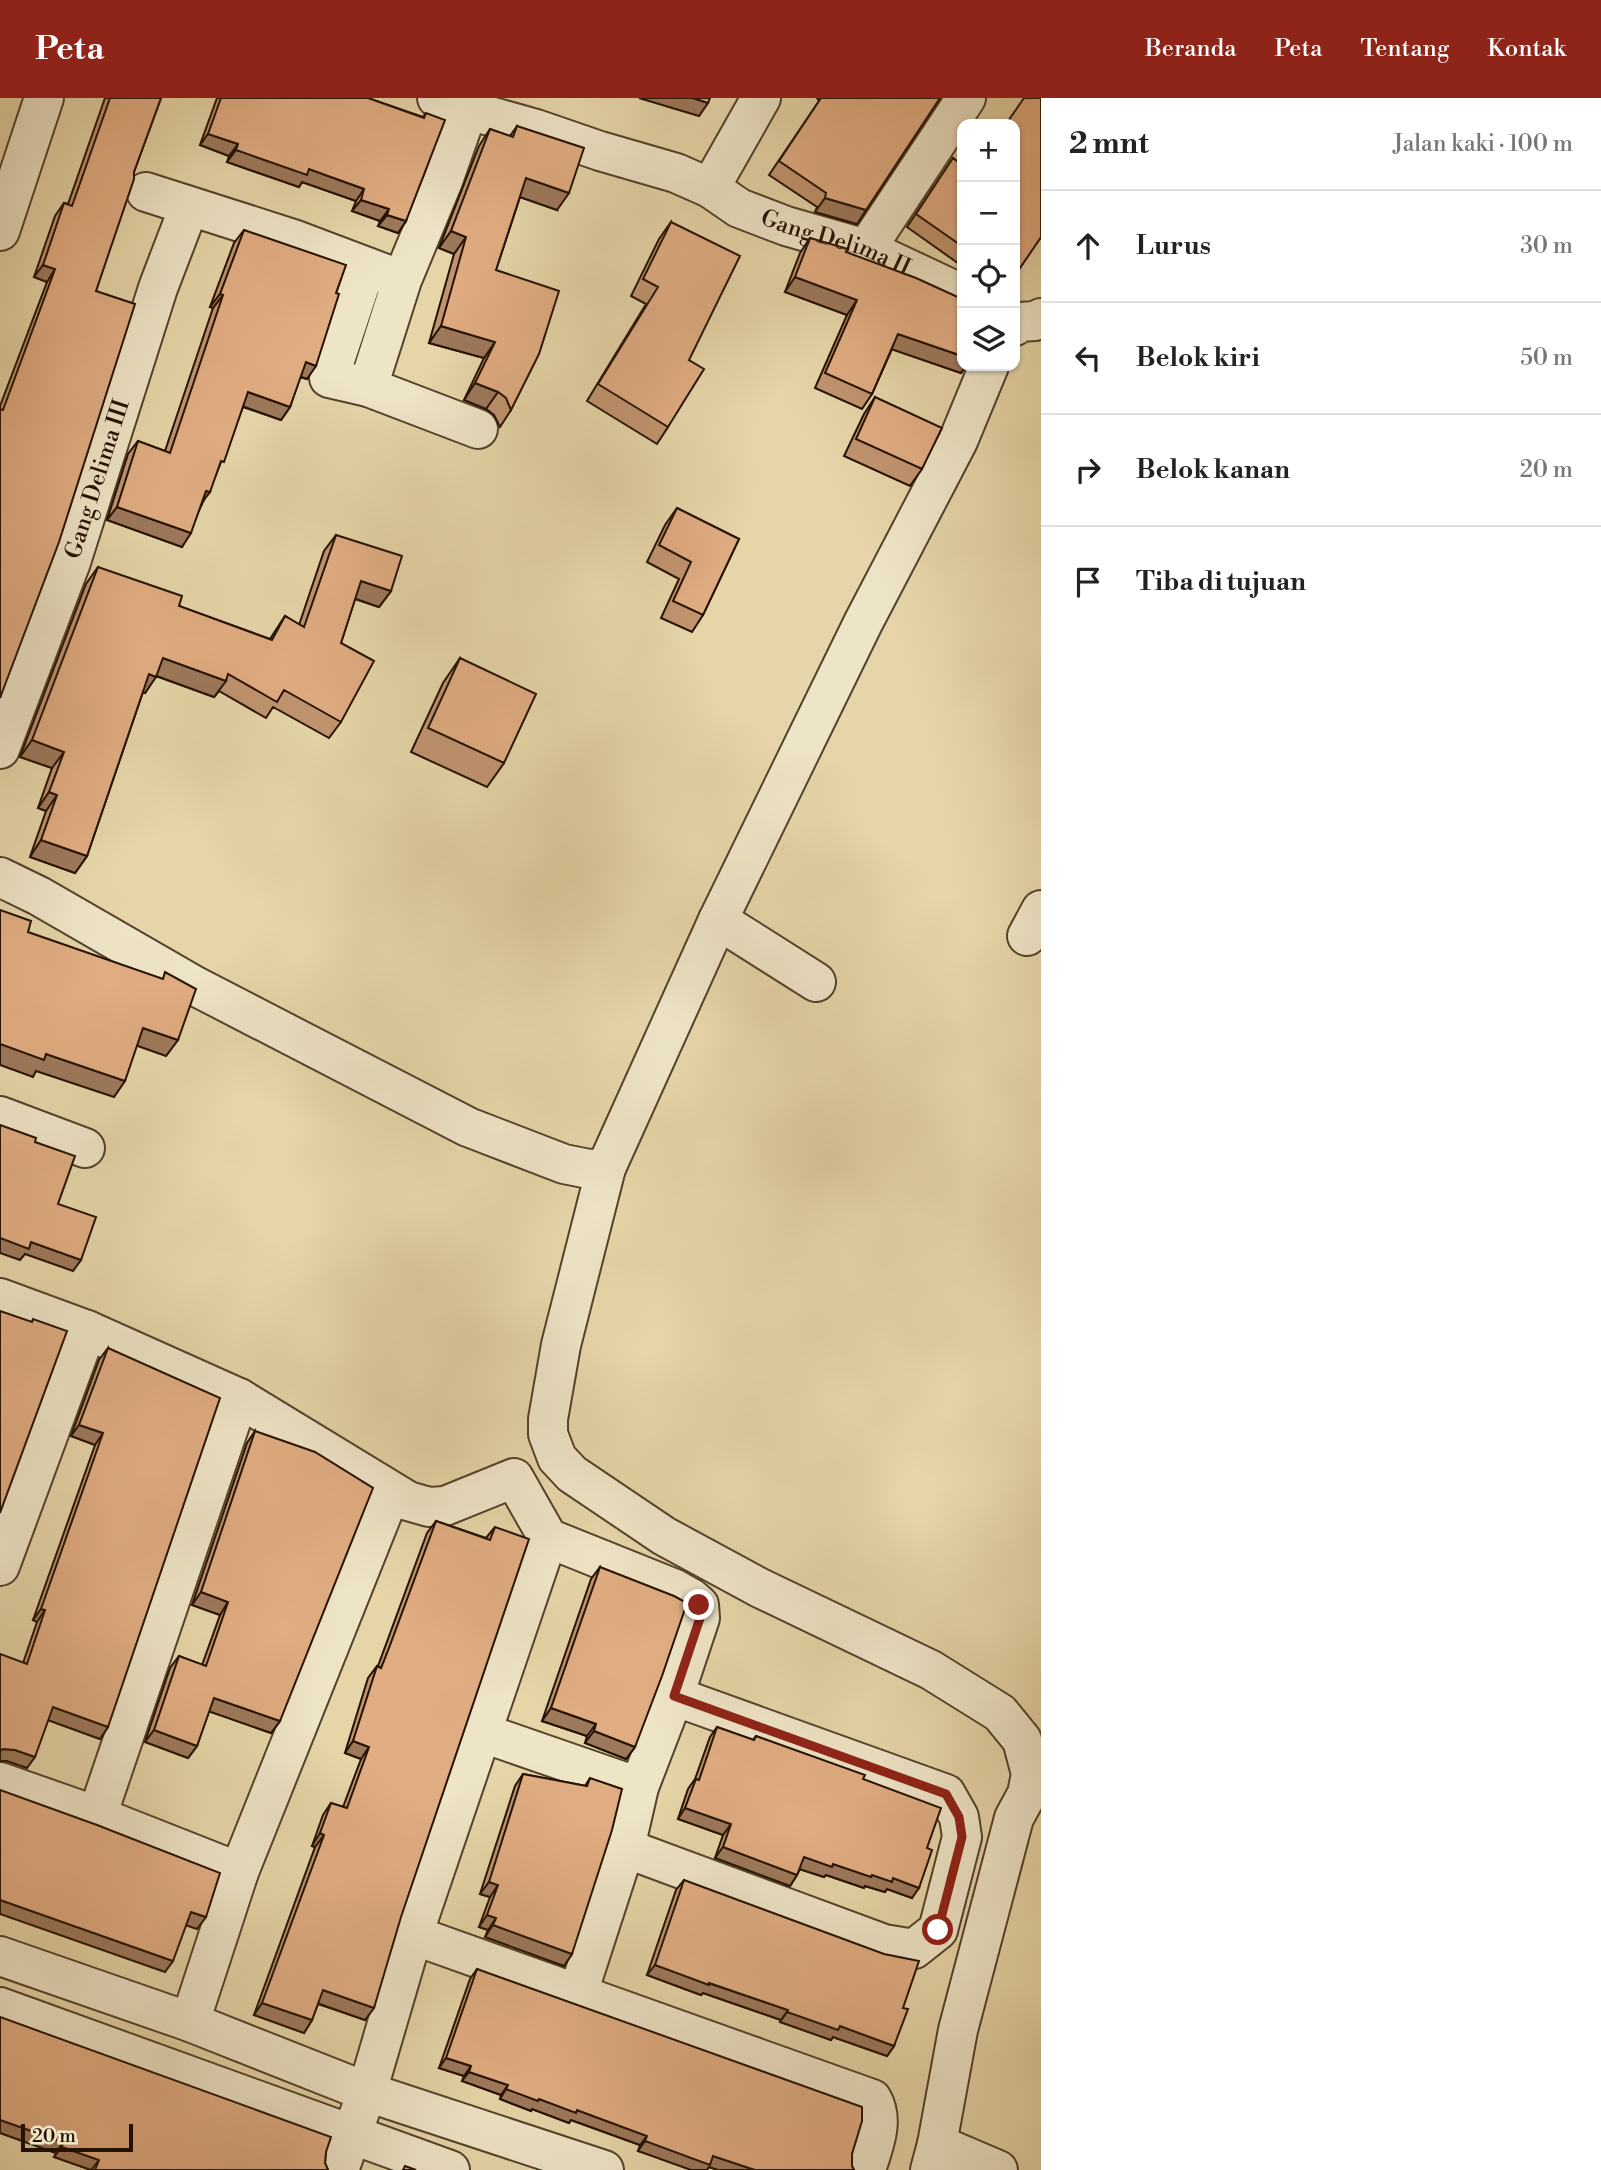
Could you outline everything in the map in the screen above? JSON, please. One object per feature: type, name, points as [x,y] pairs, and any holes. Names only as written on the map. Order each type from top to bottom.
[{"type":"street","points":[[0,231],[44,98]]},
{"type":"street","points":[[710,188],[761,98]]},
{"type":"street","points":[[866,249],[966,98]]},
{"type":"street","points":[[368,387],[402,280],[443,181],[453,104]]},
{"type":"street","name":"Gang Delima II","points":[[453,104],[676,173],[710,188],[739,208],[786,226],[866,249],[957,292]]},
{"type":"street","points":[[146,192],[293,239],[402,280]]},
{"type":"street","name":"Gang Delima III","points":[[0,749],[71,562],[158,288],[189,206]]},
{"type":"street","points":[[366,267],[330,378],[368,387],[478,429]]},
{"type":"street","points":[[987,371],[958,441],[863,623],[718,920],[606,1168],[561,1345],[548,1419],[548,1434],[557,1458],[572,1474],[664,1536],[760,1588],[931,1670],[1000,1713],[1022,1740],[1036,1771],[1014,1818],[958,2029],[933,2157],[998,2170]]},
{"type":"street","points":[[0,877],[39,896],[195,986],[468,1127],[564,1164],[589,1169],[606,1168]]},
{"type":"street","points":[[718,920],[816,982]]},
{"type":"street","points":[[0,1116],[86,1148]]},
{"type":"street","points":[[0,1298],[87,1331],[239,1398],[391,1492],[429,1507],[445,1506],[557,1458]]},
{"type":"street","points":[[0,1566],[87,1331]]},
{"type":"street","points":[[97,1816],[239,1398]]},
{"type":"street","points":[[514,1478],[548,1538],[675,1589],[699,1605],[700,1618],[639,1787],[625,1848],[579,1993]]},
{"type":"street","points":[[190,2022],[239,1872],[391,1492]]},
{"type":"street","points":[[340,2170],[367,2092],[414,1935],[548,1538]]},
{"type":"street","points":[[625,1848],[884,1944],[914,1949],[938,1930],[962,1837],[959,1817],[946,1794],[674,1696]]},
{"type":"street","points":[[483,1733],[639,1787]]},
{"type":"street","points":[[0,1782],[97,1816],[239,1872]]},
{"type":"street","points":[[414,1935],[872,2099],[877,2107],[878,2126],[866,2170]]},
{"type":"street","points":[[0,1956],[190,2022],[367,2092],[604,2170]]},
{"type":"street","points":[[0,2007],[450,2170]]},
{"type":"building","points":[[110,98],[161,98],[96,291],[135,304],[59,542],[0,698],[0,409],[3,410],[55,269],[43,265],[64,203],[72,206]]},
{"type":"building","points":[[221,98],[368,98],[424,118],[426,113],[445,120],[406,221],[387,215],[389,209],[361,200],[364,189],[309,169],[307,175],[236,150],[238,144],[208,134]]},
{"type":"building","points":[[693,98],[710,98],[708,103]]},
{"type":"building","points":[[821,98],[940,98],[866,210],[825,198],[826,193],[779,161]]},
{"type":"building","points":[[1024,98],[1041,98],[1041,237],[1020,268],[1020,119],[1009,119]]},
{"type":"building","points":[[517,126],[584,148],[569,193],[526,178],[496,270],[559,291],[539,354],[511,410],[506,398],[498,392],[475,383],[495,342],[441,326],[466,237],[451,231],[490,129],[513,137]]},
{"type":"building","points":[[953,158],[957,161],[957,243],[916,214]]},
{"type":"building","points":[[671,222],[740,256],[689,360],[704,369],[668,427],[598,384],[658,287],[643,279]]},
{"type":"building","points":[[244,230],[346,265],[316,366],[306,362],[290,407],[248,392],[224,462],[221,461],[210,492],[206,491],[191,533],[117,507],[138,441],[170,453],[223,295],[220,294]]},
{"type":"building","points":[[810,238],[848,249],[846,252],[957,297],[957,354],[898,334],[872,394],[825,373],[857,300],[795,277]]},
{"type":"building","points":[[875,397],[942,428],[922,469],[856,439]]},
{"type":"building","points":[[677,508],[739,539],[703,615],[673,601],[691,562],[659,545]]},
{"type":"building","points":[[336,535],[402,556],[391,591],[361,581],[341,643],[374,661],[341,722],[284,690],[277,702],[228,674],[226,681],[163,658],[156,677],[149,674],[87,856],[41,840],[57,795],[49,792],[64,752],[32,740],[98,567],[182,596],[179,606],[272,640],[285,616],[304,627]]},
{"type":"building","points":[[460,658],[536,694],[504,763],[428,728]]},
{"type":"building","points":[[0,910],[31,921],[28,932],[163,979],[165,972],[196,989],[178,1040],[143,1028],[125,1081],[46,1054],[44,1060],[0,1044]]},
{"type":"building","points":[[0,1125],[36,1138],[35,1142],[75,1156],[58,1204],[96,1217],[81,1260],[31,1242],[29,1249],[0,1238]]},
{"type":"building","points":[[0,1311],[67,1331],[0,1513]]},
{"type":"building","points":[[108,1348],[220,1398],[108,1727],[53,1707],[35,1757],[15,1750],[0,1751],[0,1654],[27,1664],[45,1610],[41,1609],[103,1433],[79,1425]]},
{"type":"building","points":[[255,1431],[315,1452],[373,1488],[280,1721],[214,1698],[197,1746],[154,1730],[179,1656],[206,1666],[228,1602],[201,1592]]},
{"type":"building","points":[[436,1521],[490,1540],[495,1527],[529,1539],[401,1917],[374,2008],[323,1990],[312,2020],[262,2003],[324,1835],[320,1833],[331,1803],[347,1808],[369,1747],[353,1741],[377,1666],[381,1668]]},
{"type":"building","points":[[600,1567],[687,1603],[635,1747],[594,1731],[596,1724],[551,1708]]},
{"type":"building","points":[[717,1727],[754,1740],[756,1736],[865,1775],[863,1779],[941,1808],[927,1848],[932,1850],[919,1888],[893,1878],[892,1882],[804,1857],[797,1875],[723,1847],[731,1824],[685,1808],[696,1779],[699,1780]]},
{"type":"building","points":[[523,1774],[587,1786],[590,1778],[622,1789],[612,1830],[572,1954],[493,1925],[496,1918],[487,1915],[498,1885],[489,1882]]},
{"type":"building","points":[[0,1790],[220,1873],[206,1917],[191,1912],[173,1961],[0,1900]]},
{"type":"building","points":[[684,1880],[884,1954],[919,1961],[903,2008],[908,2009],[894,2046],[840,2026],[838,2030],[787,2012],[788,2010],[655,1965]]},
{"type":"building","points":[[477,1969],[862,2107],[862,2121],[852,2154],[854,2170],[755,2170],[713,2156],[710,2165],[645,2141],[647,2136],[577,2110],[576,2113],[539,2099],[538,2101],[506,2089],[508,2085],[469,2072],[471,2066],[446,2058]]},
{"type":"building","points":[[0,2017],[331,2137],[325,2163],[328,2170],[95,2170],[99,2160],[62,2147],[63,2142],[0,2120]]},
{"type":"route","points":[[699,1605],[700,1618],[674,1696],[946,1794],[959,1817],[962,1837],[938,1930]]}]
